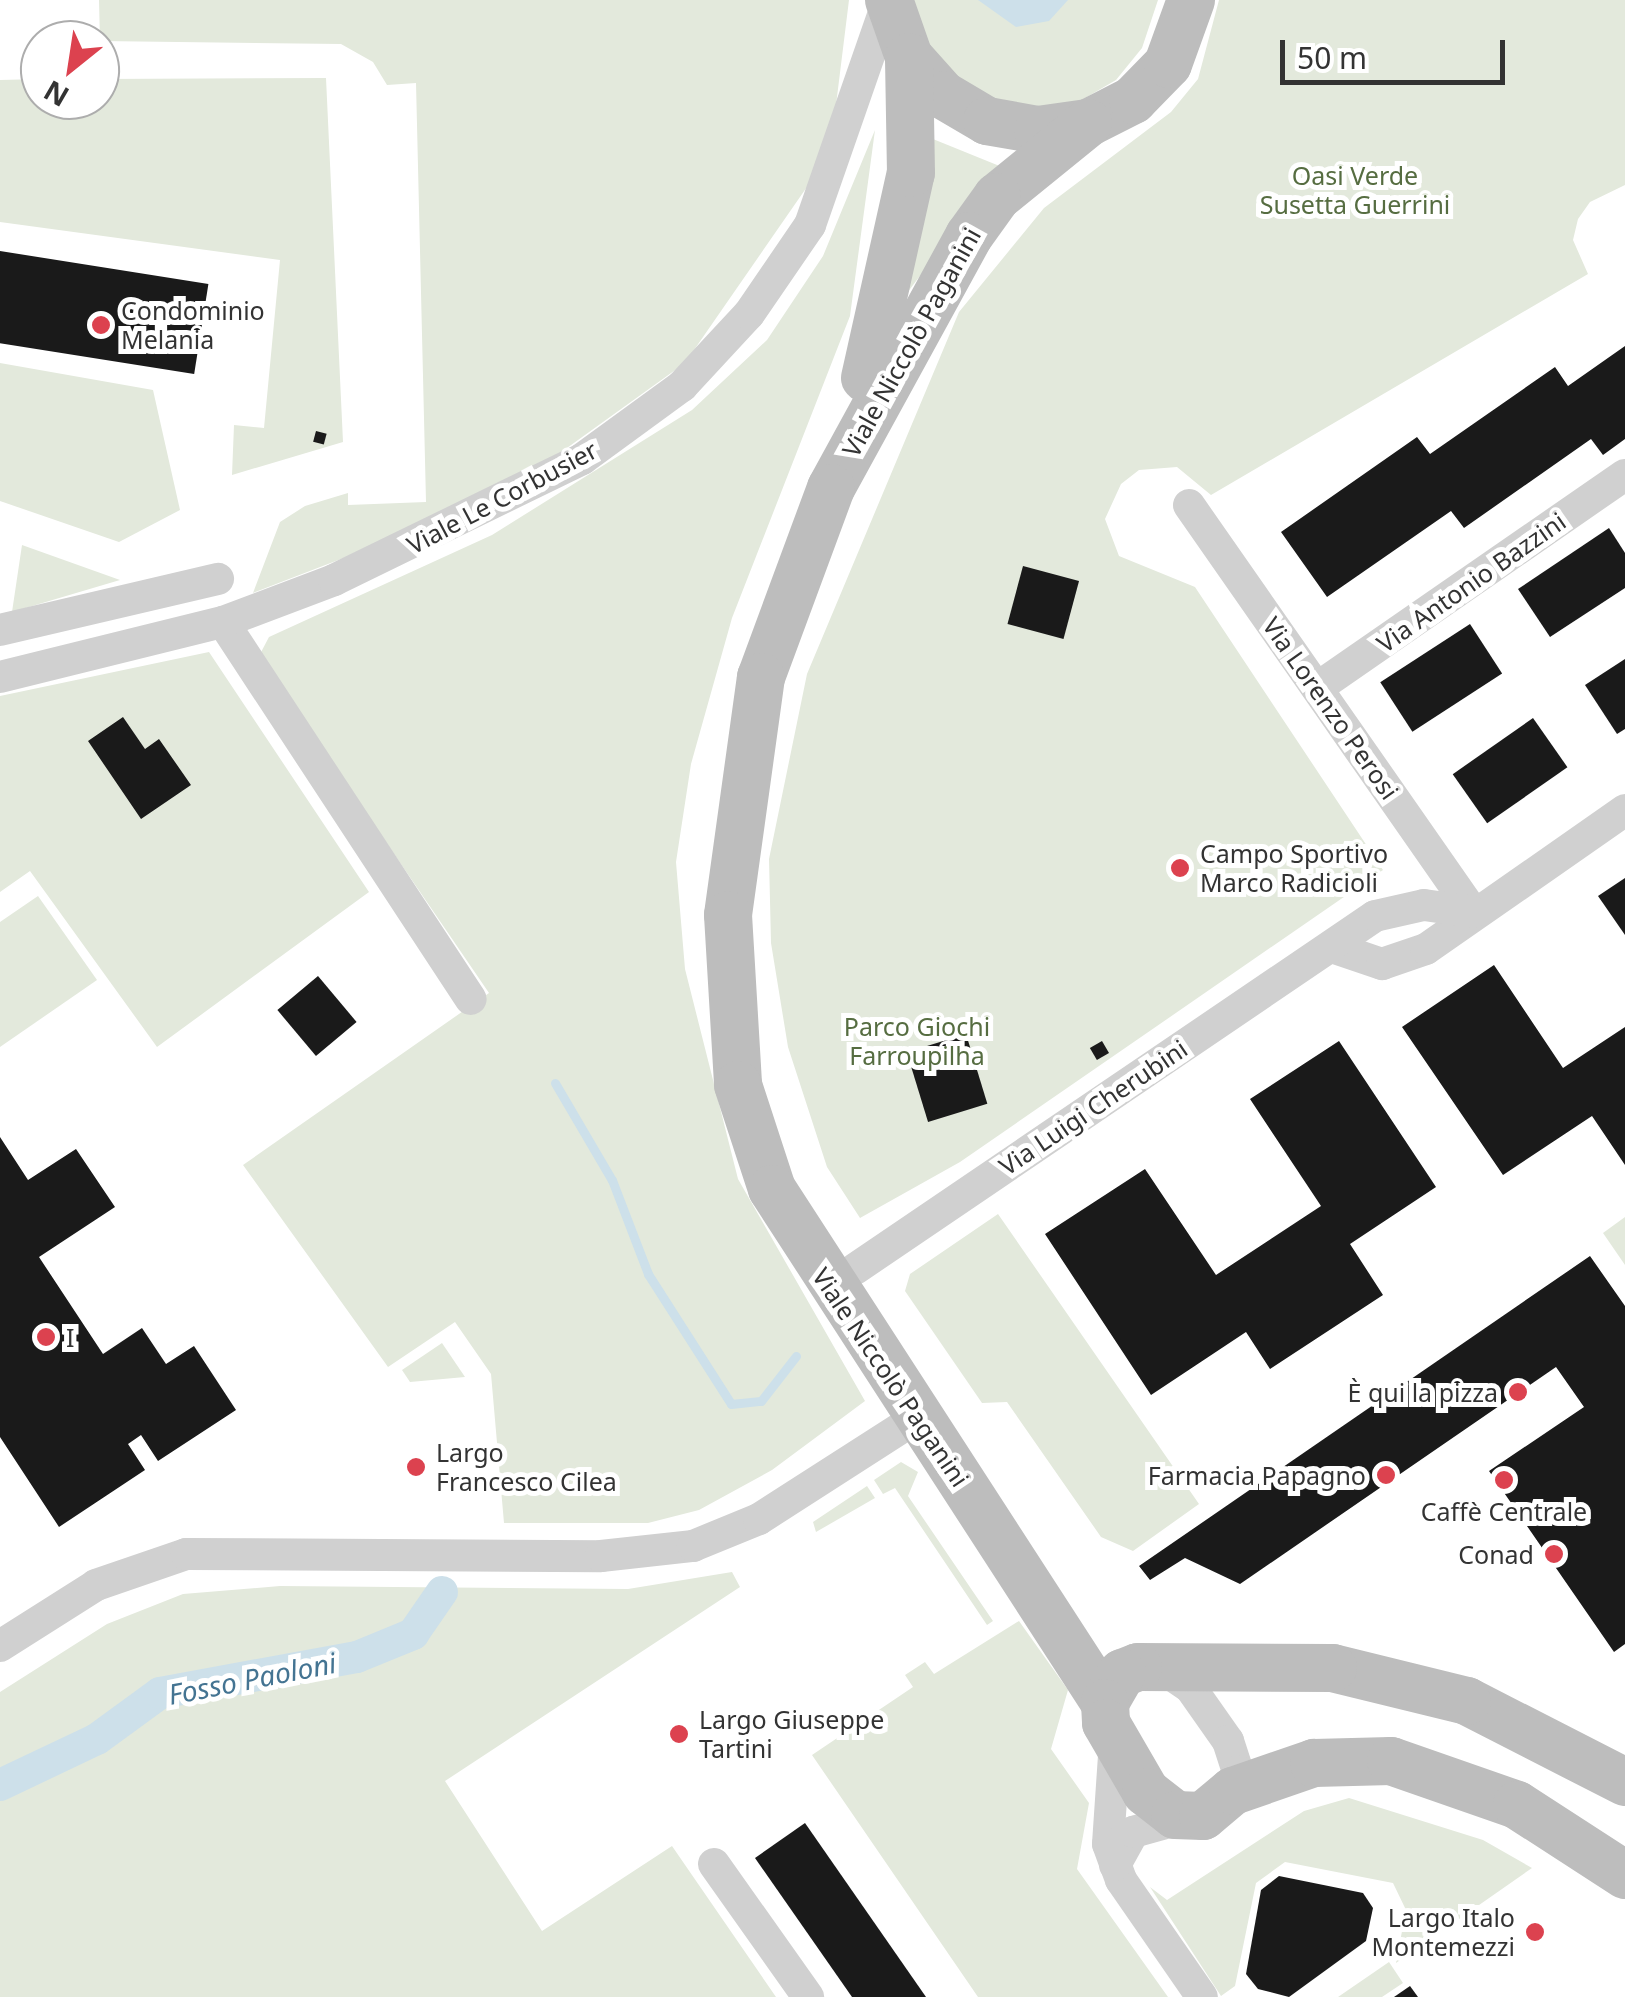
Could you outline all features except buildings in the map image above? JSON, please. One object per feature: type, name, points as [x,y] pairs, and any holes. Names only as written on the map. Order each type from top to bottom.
[{"type":"street","points":[[888,0],[909,56],[943,95],[987,121],[1038,130],[1088,123],[1133,100],[1168,64],[1191,0]]},
{"type":"street","name":"Viale Le Corbusier","points":[[0,677],[223,622],[454,526],[582,459],[682,386],[749,314],[810,225],[888,0]]},
{"type":"street","name":"Viale Niccolò Paganini","points":[[831,488],[902,227],[914,129],[909,56]]},
{"type":"street","name":"Viale Niccolò Paganini","points":[[1088,123],[987,210],[831,488],[787,592],[742,774],[728,915],[734,1027],[749,1136],[772,1189],[1159,1805],[1187,1817]]},
{"type":"street","name":"Via Antonio Bazzini","points":[[1317,688],[1625,476]]},
{"type":"street","name":"Via Lorenzo Perosi","points":[[1189,505],[1472,912]]},
{"type":"street","points":[[0,630],[218,579]]},
{"type":"street","points":[[223,622],[471,999]]},
{"type":"street","points":[[1332,947],[1382,964],[1402,959],[1625,810]]},
{"type":"street","name":"Via Luigi Cherubini","points":[[855,1269],[1332,947],[1402,907],[1472,912]]},
{"type":"street","name":"Viale Niccolò Paganini","points":[[734,1027],[855,1269],[1079,1597],[1151,1668],[1190,1686],[1228,1740],[1233,1790]]},
{"type":"street","points":[[0,1646],[143,1564],[235,1551],[461,1557],[646,1554],[724,1537],[918,1417]]},
{"type":"street","points":[[1202,1997],[1115,1865],[1105,1821],[1110,1722],[1122,1673],[1151,1668],[1285,1663],[1410,1683],[1540,1733],[1625,1782]]},
{"type":"street","points":[[1115,1865],[1133,1832],[1215,1812],[1233,1790],[1314,1762],[1390,1761],[1518,1805],[1625,1876]]},
{"type":"street","points":[[714,1864],[808,1997]]},
{"type":"green space","points":[[99,0],[849,0],[836,105],[809,184],[685,363],[553,458],[424,527],[253,593],[280,522],[305,506],[348,493],[348,505],[426,502],[416,83],[387,85],[373,62],[341,44],[120,41],[120,20],[99,20]]},
{"type":"green space","points":[[910,0],[1158,0],[1142,48],[1116,80],[1080,101],[1039,110],[997,104],[931,57]]},
{"type":"green space","name":"Oasi Verde Susetta Guerrini","points":[[1219,0],[1625,0],[1625,185],[1590,202],[1578,219],[1573,240],[1588,274],[1211,495],[1177,467],[1139,470],[1121,484],[1105,519],[1119,556],[1195,587],[1383,870],[960,1162],[860,1218],[827,1167],[788,1047],[771,943],[769,859],[807,674],[959,312],[1044,208],[1171,112],[1198,79]]},
{"type":"green space","points":[[326,78],[343,442],[232,475],[234,425],[264,428],[280,260],[0,222],[0,80],[20,80],[20,120],[120,120],[120,79]]},
{"type":"green space","points":[[875,130],[850,316],[732,618],[691,764],[676,862],[685,969],[738,1179],[865,1401],[772,1470],[699,1510],[648,1523],[504,1523],[491,1374],[455,1322],[388,1367],[243,1165],[489,993],[259,656],[269,637],[492,535],[692,410],[767,340],[823,256]]},
{"type":"green space","points":[[928,137],[1002,167],[898,305]]},
{"type":"green space","points":[[0,363],[153,390],[180,510],[119,542],[0,501]]},
{"type":"green space","points":[[22,545],[120,580],[12,612]]},
{"type":"green space","points":[[209,652],[369,892],[157,1047],[30,871],[0,892],[0,696]]},
{"type":"green space","points":[[38,896],[97,980],[0,1047],[0,922]]},
{"type":"green space","points":[[998,1214],[1199,1504],[1133,1551],[1101,1537],[1007,1402],[982,1403],[905,1291],[910,1274]]},
{"type":"green space","points":[[1625,1217],[1625,1265],[1603,1233]]},
{"type":"green space","points":[[442,1343],[465,1377],[410,1382],[402,1370]]},
{"type":"green space","points":[[901,1462],[918,1472],[908,1496],[993,1621],[987,1625],[895,1488],[883,1494],[874,1480]]},
{"type":"green space","points":[[867,1486],[875,1498],[816,1532],[813,1522]]},
{"type":"green space","points":[[732,1572],[740,1587],[445,1781],[542,1931],[672,1846],[776,1997],[0,1997],[0,1692],[107,1624],[183,1594],[280,1586],[628,1589]]},
{"type":"green space","points":[[1019,1621],[1068,1690],[1051,1749],[1089,1803],[1077,1869],[1168,1997],[978,1997],[812,1755],[913,1687],[905,1675],[925,1662],[934,1674]]},
{"type":"green space","points":[[1349,1798],[1483,1840],[1532,1868],[1396,1963],[1406,1910],[1393,1883],[1285,1862],[1256,1883],[1235,1986],[1221,1996],[1150,1887],[1167,1900],[1304,1811]]},
{"type":"green space","points":[[1389,1962],[1403,1983],[1382,1997],[1338,1997]]},
{"type":"water","points":[[978,0],[1068,0],[1049,21],[1016,27]]},
{"type":"waterway","points":[[555,1083],[612,1180],[648,1274],[731,1404],[761,1401],[796,1356]]},
{"type":"waterway","name":"Fosso Paoloni","points":[[0,1785],[97,1739],[160,1693],[357,1657],[413,1634],[442,1592]]},
{"type":"place","name":"Condominio Melania","points":[[101,325]]},
{"type":"place","name":"Campo Sportivo Marco Radicioli","points":[[1180,868]]},
{"type":"place","name":"I","points":[[46,1337]]},
{"type":"place","name":"È qui la pizza","points":[[1518,1392]]},
{"type":"place","name":"Largo Francesco Cilea","points":[[416,1467]]},
{"type":"place","name":"Farmacia Papagno","points":[[1386,1475]]},
{"type":"place","name":"Caffè Centrale","points":[[1504,1480]]},
{"type":"place","name":"Conad","points":[[1554,1554]]},
{"type":"place","name":"Largo Giuseppe Tartini","points":[[679,1734]]},
{"type":"place","name":"Largo Italo Montemezzi","points":[[1535,1932]]},
{"type":"park label","name":"Parco Giochi Farroupilha","points":[[917,1042]]}]
